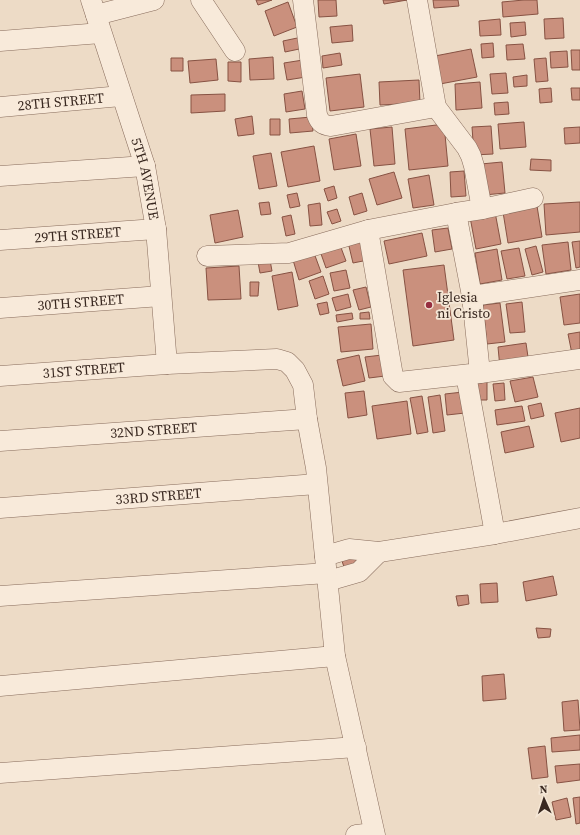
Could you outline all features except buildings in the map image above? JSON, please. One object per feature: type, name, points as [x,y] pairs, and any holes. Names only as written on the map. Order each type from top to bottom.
[{"type":"street","points":[[0,41],[154,0]]},
{"type":"street","points":[[201,0],[235,51]]},
{"type":"street","points":[[303,0],[317,115],[319,120],[324,125],[331,126],[436,107]]},
{"type":"street","points":[[417,0],[436,107],[467,148],[471,156],[482,209]]},
{"type":"street","name":"5TH AVENUE","points":[[96,16],[145,166],[156,229],[167,364]]},
{"type":"street","name":"28TH STREET","points":[[0,107],[121,96]]},
{"type":"street","points":[[0,176],[145,166]]},
{"type":"street","points":[[207,256],[289,253],[368,230],[533,198]]},
{"type":"street","points":[[456,213],[472,296],[473,374],[495,534]]},
{"type":"street","name":"29TH STREET","points":[[0,240],[156,229]]},
{"type":"street","points":[[368,230],[390,370],[392,376],[399,382],[473,374],[580,359]]},
{"type":"street","points":[[472,296],[580,280]]},
{"type":"street","name":"30TH STREET","points":[[0,308],[161,296]]},
{"type":"street","name":"31ST STREET","points":[[0,376],[167,364],[277,359],[287,362],[295,370],[303,385],[307,419],[316,468],[335,656],[356,747],[368,834]]},
{"type":"street","name":"32ND STREET","points":[[0,441],[307,419]]},
{"type":"street","name":"33RD STREET","points":[[0,508],[317,484]]},
{"type":"street","points":[[0,596],[327,570],[359,572],[379,552],[495,534],[580,518]]},
{"type":"street","points":[[0,686],[335,656]]},
{"type":"street","points":[[0,773],[356,747]]},
{"type":"place","name":"Iglesia ni Cristo","points":[[429,305]]}]
